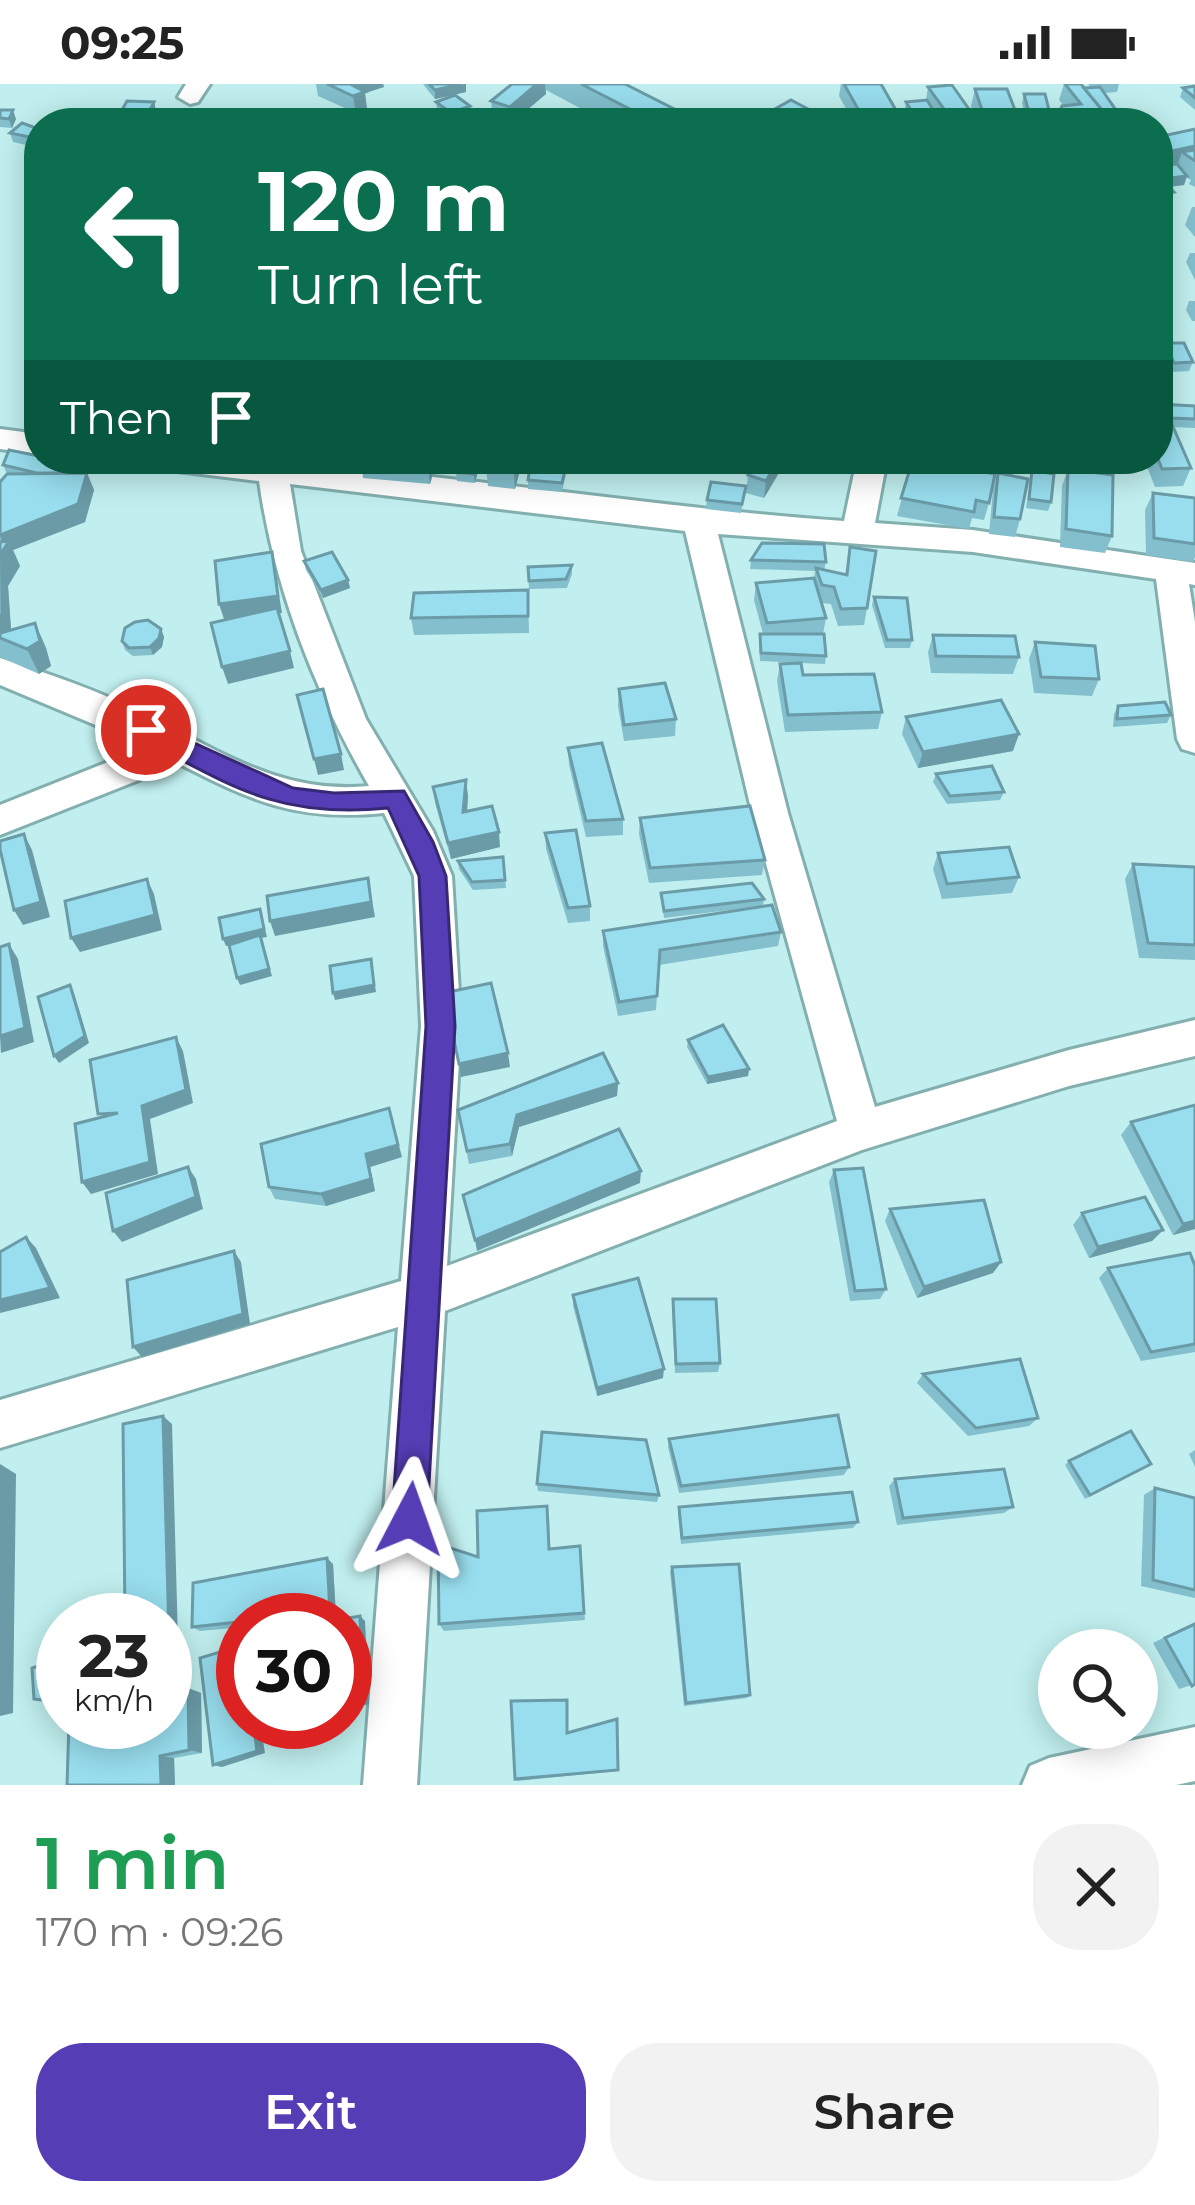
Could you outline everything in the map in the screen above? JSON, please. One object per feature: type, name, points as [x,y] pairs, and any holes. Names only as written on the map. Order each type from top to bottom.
[{"type":"street","points":[[273,474],[285,551],[349,721],[420,842],[433,876],[441,1026],[390,1785]]},
{"type":"street","points":[[282,474],[699,522],[973,541],[1183,573],[1195,739]]},
{"type":"street","points":[[859,532],[869,474]]},
{"type":"street","points":[[699,522],[770,813],[861,1131]]},
{"type":"street","points":[[0,671],[122,718],[291,798],[334,803],[394,798]]},
{"type":"street","points":[[0,820],[126,770],[171,743]]},
{"type":"street","points":[[0,1424],[426,1296],[861,1131],[1070,1068],[1195,1038]]},
{"type":"street","points":[[1048,1785],[1195,1754]]},
{"type":"building","points":[[327,84],[350,84],[365,92],[353,96]]},
{"type":"building","points":[[429,84],[462,84],[435,90]]},
{"type":"building","points":[[512,84],[537,84],[510,107],[491,101]]},
{"type":"building","points":[[581,84],[625,84],[672,108],[628,108]]},
{"type":"building","points":[[844,84],[881,84],[895,108],[858,108]]},
{"type":"building","points":[[1065,84],[1081,84],[1101,108],[1061,108],[1081,104]]},
{"type":"building","points":[[952,85],[968,108],[943,108],[928,87]]},
{"type":"building","points":[[1100,87],[1114,108],[1101,108],[1084,88]]},
{"type":"building","points":[[975,89],[1007,89],[1014,108],[981,108]]},
{"type":"building","points":[[1024,94],[1045,94],[1048,108],[1028,108]]},
{"type":"building","points":[[455,95],[470,106],[444,108],[436,102]]},
{"type":"building","points":[[791,100],[806,108],[777,108]]},
{"type":"building","points":[[927,100],[932,108],[910,108],[906,102]]},
{"type":"building","points":[[127,101],[154,102],[151,108],[123,108]]},
{"type":"building","points":[[0,110],[13,110],[9,119],[0,118]]},
{"type":"building","points":[[22,123],[24,124],[24,136],[10,133]]},
{"type":"building","points":[[1195,129],[1195,146],[1173,151],[1173,134]]},
{"type":"building","points":[[1173,164],[1177,164],[1187,176],[1173,178]]},
{"type":"building","points":[[1173,343],[1184,343],[1193,362],[1174,363]]},
{"type":"building","points":[[1173,405],[1195,406],[1195,419],[1173,418]]},
{"type":"building","points":[[1173,427],[1191,468],[1173,469]]},
{"type":"building","points":[[9,450],[24,453],[24,470],[3,465]]},
{"type":"building","points":[[7,474],[87,474],[78,504],[0,535],[0,482]]},
{"type":"building","points":[[529,474],[564,474],[562,483],[528,480]]},
{"type":"building","points":[[908,474],[995,474],[989,503],[976,500],[974,512],[901,498]]},
{"type":"building","points":[[998,474],[1028,479],[1020,519],[994,517]]},
{"type":"building","points":[[1032,474],[1054,474],[1051,502],[1029,499]]},
{"type":"building","points":[[1068,474],[1113,475],[1112,536],[1066,529]]},
{"type":"building","points":[[711,482],[746,486],[742,504],[707,500]]},
{"type":"building","points":[[1153,493],[1195,498],[1195,544],[1154,538]]},
{"type":"building","points":[[762,543],[824,544],[826,562],[751,560]]},
{"type":"building","points":[[850,547],[876,551],[867,608],[841,609],[834,587],[822,585],[816,568],[847,575]]},
{"type":"building","points":[[272,552],[278,596],[219,604],[215,561]]},
{"type":"building","points":[[332,552],[348,580],[321,590],[304,561]]},
{"type":"building","points":[[572,565],[566,579],[529,581],[528,567]]},
{"type":"building","points":[[814,578],[826,618],[767,623],[756,583]]},
{"type":"building","points":[[528,590],[528,616],[411,618],[414,593]]},
{"type":"building","points":[[874,597],[907,598],[912,640],[887,640]]},
{"type":"building","points":[[277,608],[290,651],[222,667],[211,623]]},
{"type":"building","points":[[0,614],[1,633],[35,623],[40,641],[27,649],[0,638]]},
{"type":"building","points":[[148,620],[161,629],[159,638],[150,647],[129,648],[122,641],[125,628]]},
{"type":"building","points":[[760,634],[824,634],[826,656],[761,653]]},
{"type":"building","points":[[933,635],[1015,636],[1019,657],[936,656]]},
{"type":"building","points":[[1035,642],[1095,646],[1099,679],[1041,677]]},
{"type":"building","points":[[801,663],[803,675],[874,674],[882,712],[788,715],[780,664]]},
{"type":"building","points":[[665,683],[676,719],[624,725],[619,689]]},
{"type":"building","points":[[323,689],[341,754],[314,759],[297,695]]},
{"type":"building","points":[[1001,700],[1019,734],[923,752],[906,717]]},
{"type":"building","points":[[1165,702],[1171,715],[1117,719],[1118,706]]},
{"type":"building","points":[[602,743],[623,819],[586,821],[568,748]]},
{"type":"building","points":[[992,766],[1004,792],[950,796],[936,774]]},
{"type":"building","points":[[466,780],[463,812],[492,806],[499,832],[448,843],[433,787]]},
{"type":"building","points":[[750,806],[765,860],[650,868],[640,818]]},
{"type":"building","points":[[576,830],[590,906],[568,908],[545,833]]},
{"type":"building","points":[[24,834],[41,902],[14,910],[0,841]]},
{"type":"building","points":[[1009,847],[1019,877],[947,884],[938,853]]},
{"type":"building","points":[[503,857],[505,880],[472,882],[458,861]]},
{"type":"building","points":[[1133,864],[1195,867],[1195,945],[1148,943]]},
{"type":"building","points":[[368,878],[371,902],[270,921],[267,896]]},
{"type":"building","points":[[147,879],[155,915],[71,938],[65,901]]},
{"type":"building","points":[[752,883],[764,899],[664,911],[661,893]]},
{"type":"building","points":[[772,905],[781,932],[660,950],[657,996],[619,1002],[603,931]]},
{"type":"building","points":[[260,909],[264,929],[223,939],[219,918]]},
{"type":"building","points":[[260,935],[269,969],[237,978],[229,945]]},
{"type":"building","points":[[9,944],[25,1028],[0,1036],[0,947]]},
{"type":"building","points":[[371,959],[374,985],[333,993],[330,966]]},
{"type":"building","points":[[491,983],[508,1053],[459,1064],[444,993]]},
{"type":"building","points":[[70,985],[85,1036],[54,1056],[38,997]]},
{"type":"building","points":[[723,1025],[749,1069],[708,1077],[688,1040]]},
{"type":"building","points":[[176,1037],[186,1090],[142,1106],[150,1162],[82,1182],[75,1124],[118,1113],[98,1114],[90,1060]]},
{"type":"building","points":[[603,1053],[618,1083],[517,1115],[510,1144],[467,1151],[458,1110]]},
{"type":"building","points":[[1195,1105],[1195,1221],[1183,1224],[1131,1122]]},
{"type":"building","points":[[389,1108],[398,1145],[366,1154],[371,1179],[321,1194],[269,1187],[261,1144]]},
{"type":"building","points":[[619,1129],[641,1171],[475,1240],[463,1195]]},
{"type":"building","points":[[188,1167],[196,1197],[113,1231],[106,1193]]},
{"type":"building","points":[[863,1168],[886,1289],[855,1291],[834,1170]]},
{"type":"building","points":[[1145,1197],[1163,1230],[1098,1247],[1082,1213]]},
{"type":"building","points":[[984,1200],[1001,1262],[924,1287],[890,1209]]},
{"type":"building","points":[[26,1237],[50,1288],[0,1300],[0,1252]]},
{"type":"building","points":[[234,1251],[243,1314],[133,1347],[127,1280]]},
{"type":"building","points":[[1190,1253],[1195,1266],[1195,1344],[1151,1352],[1108,1268]]},
{"type":"building","points":[[638,1278],[664,1369],[597,1388],[573,1295]]},
{"type":"building","points":[[673,1299],[716,1299],[720,1363],[676,1364]]},
{"type":"building","points":[[1020,1359],[1038,1418],[976,1428],[923,1374]]},
{"type":"building","points":[[838,1415],[849,1467],[681,1486],[669,1439]]},
{"type":"building","points":[[163,1416],[168,1593],[125,1593],[123,1424]]},
{"type":"building","points":[[1131,1431],[1151,1464],[1090,1495],[1069,1461]]},
{"type":"building","points":[[542,1432],[646,1440],[659,1495],[537,1484]]},
{"type":"building","points":[[1004,1469],[1013,1507],[903,1518],[895,1479]]},
{"type":"building","points":[[1155,1488],[1195,1498],[1195,1590],[1153,1580]]},
{"type":"building","points":[[852,1492],[858,1522],[682,1538],[679,1507]]},
{"type":"building","points":[[547,1506],[549,1549],[580,1546],[584,1613],[439,1624],[438,1544],[478,1557],[477,1511]]},
{"type":"building","points":[[327,1558],[329,1593],[216,1593],[216,1624],[192,1627],[193,1583]]},
{"type":"building","points":[[739,1564],[750,1695],[686,1703],[672,1567]]},
{"type":"building","points":[[1195,1624],[1195,1684],[1192,1686],[1165,1638]]},
{"type":"building","points":[[216,1653],[216,1749],[257,1751],[213,1765],[200,1658]]},
{"type":"building","points":[[36,1667],[36,1699],[34,1699],[32,1668]]},
{"type":"building","points":[[567,1700],[567,1733],[617,1719],[618,1770],[515,1779],[511,1701]]},
{"type":"building","points":[[68,1749],[189,1749],[160,1756],[161,1785],[67,1785]]},
{"type":"route","points":[[146,730],[239,778],[291,798],[334,803],[394,798],[433,876],[441,1026],[410,1519]]}]
